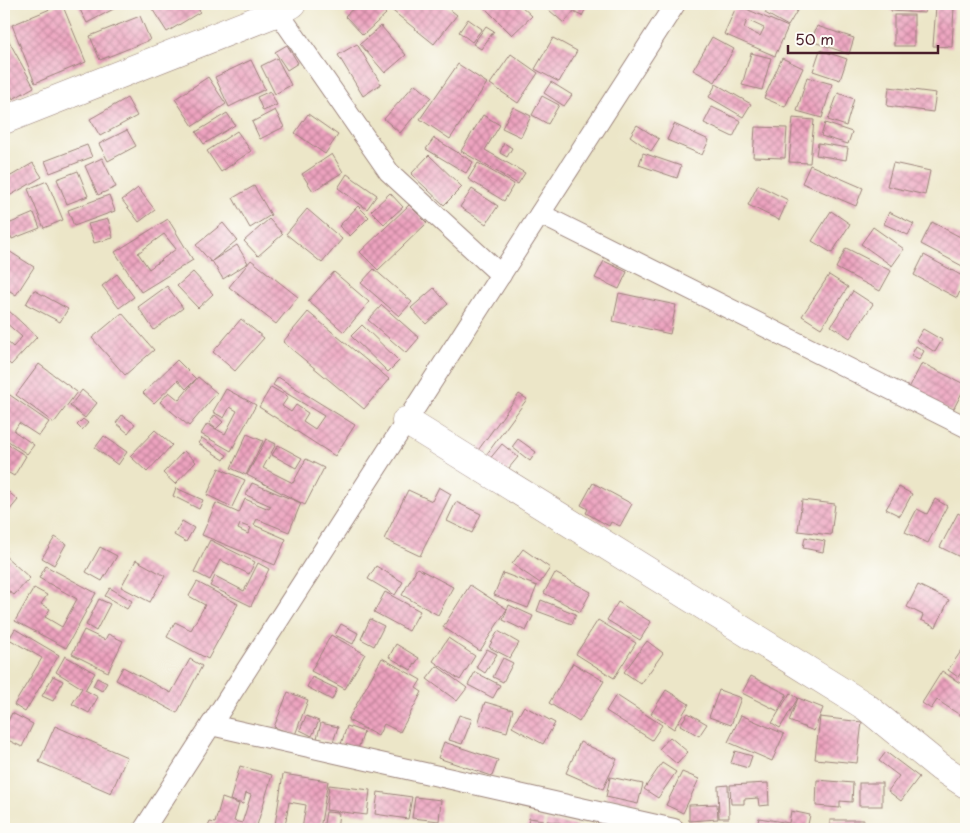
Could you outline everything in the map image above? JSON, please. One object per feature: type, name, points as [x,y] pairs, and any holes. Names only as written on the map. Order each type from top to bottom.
[{"type":"street","points":[[144,829],[675,4]]},
{"type":"street","points":[[4,120],[285,8],[388,172],[501,275]]},
{"type":"street","points":[[540,214],[966,427]]},
{"type":"street","points":[[406,421],[865,706],[940,767],[966,784]]},
{"type":"street","points":[[211,725],[674,829]]},
{"type":"building","points":[[62,4],[86,62],[35,83],[12,25]]},
{"type":"building","points":[[77,4],[123,4],[87,23]]},
{"type":"building","points":[[149,4],[196,4],[200,12],[167,32]]},
{"type":"building","points":[[358,4],[377,4],[386,14],[363,35],[345,16]]},
{"type":"building","points":[[384,4],[443,4],[457,15],[434,44]]},
{"type":"building","points":[[481,4],[519,4],[532,16],[512,35]]},
{"type":"building","points":[[542,4],[570,4],[576,9],[564,23]]},
{"type":"building","points":[[580,4],[588,4],[582,16],[575,13]]},
{"type":"building","points":[[787,4],[801,4],[788,26],[765,13],[770,5],[783,12]]},
{"type":"building","points":[[892,4],[926,4],[925,13],[891,11]]},
{"type":"building","points":[[737,5],[788,27],[775,56],[724,34]],"holes":[[[747,20],[764,28],[760,36],[744,28]]]},
{"type":"building","points":[[936,6],[954,7],[952,47],[933,46]]},
{"type":"building","points":[[894,15],[914,15],[914,46],[894,46]]},
{"type":"building","points":[[140,16],[150,40],[100,60],[90,36]]},
{"type":"building","points":[[468,19],[482,29],[472,42],[459,32]]},
{"type":"building","points":[[381,26],[406,55],[385,73],[360,44]]},
{"type":"building","points":[[486,26],[494,31],[481,49],[473,44]]},
{"type":"building","points":[[817,26],[854,38],[849,54],[811,41]]},
{"type":"building","points":[[4,32],[34,87],[13,99],[4,81]]},
{"type":"building","points":[[712,37],[734,49],[715,82],[693,70]]},
{"type":"building","points":[[553,38],[577,51],[559,82],[535,69]]},
{"type":"building","points":[[357,44],[381,84],[363,96],[338,55]]},
{"type":"building","points":[[287,45],[298,63],[287,70],[275,52]]},
{"type":"building","points":[[820,50],[847,59],[840,80],[813,71]]},
{"type":"building","points":[[751,53],[771,58],[762,90],[742,85]]},
{"type":"building","points":[[511,54],[538,73],[518,103],[490,84]]},
{"type":"building","points":[[277,58],[291,85],[275,94],[261,66]]},
{"type":"building","points":[[782,58],[803,68],[785,107],[764,98]]},
{"type":"building","points":[[251,60],[265,89],[229,107],[215,77]]},
{"type":"building","points":[[458,64],[487,83],[450,139],[420,119]]},
{"type":"building","points":[[208,77],[226,104],[193,126],[175,99]]},
{"type":"building","points":[[807,77],[832,84],[822,118],[797,111]]},
{"type":"building","points":[[551,82],[572,95],[564,106],[544,93]]},
{"type":"building","points":[[415,84],[431,97],[400,133],[384,119]]},
{"type":"building","points":[[716,84],[751,104],[743,117],[709,97]]},
{"type":"building","points":[[889,87],[936,93],[933,112],[887,106]]},
{"type":"building","points":[[270,91],[277,105],[263,111],[257,97]]},
{"type":"building","points":[[838,93],[854,99],[846,126],[828,120]]},
{"type":"building","points":[[542,96],[559,105],[548,124],[532,115]]},
{"type":"building","points":[[127,98],[137,116],[100,136],[90,119]]},
{"type":"building","points":[[513,107],[531,116],[521,137],[502,128]]},
{"type":"building","points":[[712,107],[741,121],[733,137],[704,123]]},
{"type":"building","points":[[275,110],[284,127],[260,139],[252,122]]},
{"type":"building","points":[[227,113],[235,125],[204,144],[196,132]]},
{"type":"building","points":[[308,114],[338,135],[325,154],[295,133]]},
{"type":"building","points":[[483,115],[500,125],[485,150],[525,173],[518,184],[461,151]]},
{"type":"building","points":[[793,118],[814,120],[810,163],[789,162]]},
{"type":"building","points":[[825,123],[852,132],[848,144],[821,136]]},
{"type":"building","points":[[674,124],[709,140],[702,155],[667,140]]},
{"type":"building","points":[[637,125],[659,139],[651,151],[630,136]]},
{"type":"building","points":[[755,127],[787,128],[785,158],[753,157]]},
{"type":"building","points":[[127,130],[136,146],[108,161],[99,144]]},
{"type":"building","points":[[237,131],[251,151],[221,172],[207,151]]},
{"type":"building","points":[[434,138],[473,162],[466,173],[426,149]]},
{"type":"building","points":[[504,143],[512,148],[507,157],[500,153]]},
{"type":"building","points":[[818,143],[848,148],[846,160],[816,155]]},
{"type":"building","points":[[87,145],[92,157],[50,173],[45,161]]},
{"type":"building","points":[[643,153],[681,166],[677,178],[639,165]]},
{"type":"building","points":[[332,154],[343,172],[313,191],[302,174]]},
{"type":"building","points":[[429,155],[462,187],[444,205],[411,174]]},
{"type":"building","points":[[102,158],[116,187],[98,195],[85,166]]},
{"type":"building","points":[[33,163],[42,177],[4,199],[4,180]]},
{"type":"building","points":[[478,163],[514,184],[504,201],[468,179]]},
{"type":"building","points":[[893,163],[930,171],[925,195],[887,186]]},
{"type":"building","points":[[810,165],[863,188],[856,206],[802,183]]},
{"type":"building","points":[[78,171],[88,196],[67,204],[57,179]]},
{"type":"building","points":[[347,174],[377,195],[367,209],[338,188]]},
{"type":"building","points":[[47,181],[63,220],[44,228],[28,189]]},
{"type":"building","points":[[758,185],[788,200],[779,220],[748,205]]},
{"type":"building","points":[[254,186],[271,215],[250,228],[233,198]]},
{"type":"building","points":[[138,188],[155,210],[139,222],[122,200]]},
{"type":"building","points":[[472,189],[498,206],[486,224],[460,207]]},
{"type":"building","points":[[390,193],[403,207],[384,224],[371,211]]},
{"type":"building","points":[[109,195],[115,211],[74,226],[68,210]]},
{"type":"building","points":[[409,205],[427,223],[378,270],[360,252]]},
{"type":"building","points":[[358,206],[369,217],[350,236],[339,226]]},
{"type":"building","points":[[307,209],[342,239],[322,263],[286,234]]},
{"type":"building","points":[[831,211],[850,224],[832,253],[812,241]]},
{"type":"building","points":[[889,212],[914,224],[908,235],[884,224]]},
{"type":"building","points":[[34,213],[40,228],[12,239],[6,225]]},
{"type":"building","points":[[108,219],[113,238],[94,243],[88,224]]},
{"type":"building","points":[[168,219],[193,260],[141,292],[115,252]],"holes":[[[164,234],[176,249],[149,269],[138,253]]]},
{"type":"building","points":[[269,219],[283,234],[258,256],[244,241]]},
{"type":"building","points":[[932,222],[966,240],[966,268],[921,244]]},
{"type":"building","points":[[223,223],[237,240],[211,262],[196,245]]},
{"type":"building","points":[[873,227],[904,249],[892,266],[861,244]]},
{"type":"building","points":[[237,245],[248,263],[223,279],[212,261]]},
{"type":"building","points":[[4,248],[34,267],[16,295],[4,287]]},
{"type":"building","points":[[846,248],[891,271],[880,291],[836,268]]},
{"type":"building","points":[[924,255],[966,278],[957,298],[914,275]]},
{"type":"building","points":[[251,260],[298,297],[276,324],[229,287]]},
{"type":"building","points":[[604,261],[627,272],[619,289],[595,278]]},
{"type":"building","points":[[374,269],[412,302],[399,316],[361,283]]},
{"type":"building","points":[[193,272],[213,294],[198,308],[177,286]]},
{"type":"building","points":[[334,272],[369,302],[344,332],[308,301]]},
{"type":"building","points":[[117,274],[134,297],[119,308],[102,286]]},
{"type":"building","points":[[829,275],[848,287],[821,328],[802,316]]},
{"type":"building","points":[[167,286],[183,308],[154,330],[138,307]]},
{"type":"building","points":[[434,288],[448,304],[426,324],[411,308]]},
{"type":"building","points":[[34,290],[68,309],[60,322],[26,304]]},
{"type":"building","points":[[853,291],[873,304],[850,338],[831,326]]},
{"type":"building","points":[[619,293],[676,305],[670,334],[613,321]]},
{"type":"building","points":[[382,305],[419,338],[406,353],[368,320]]},
{"type":"building","points":[[8,310],[37,337],[11,365],[4,359],[4,339],[13,347],[22,337],[4,321],[4,314]]},
{"type":"building","points":[[308,312],[389,379],[364,409],[283,342]]},
{"type":"building","points":[[122,313],[154,350],[125,375],[92,338]]},
{"type":"building","points":[[241,319],[264,338],[235,371],[213,352]]},
{"type":"building","points":[[362,325],[399,361],[388,372],[351,336]]},
{"type":"building","points":[[923,329],[942,340],[935,352],[916,340]]},
{"type":"building","points":[[916,346],[924,351],[919,360],[911,356]]},
{"type":"building","points":[[177,360],[196,379],[186,389],[178,380],[154,403],[143,393]]},
{"type":"building","points":[[922,363],[966,385],[952,412],[908,390]]},
{"type":"building","points":[[39,364],[77,392],[54,423],[16,395]]},
{"type":"building","points":[[198,377],[217,393],[189,426],[160,402],[169,392],[179,400]]},
{"type":"building","points":[[278,377],[355,425],[335,456],[259,407],[271,387],[288,397],[282,406],[291,412],[296,405],[308,413],[303,421],[315,429],[324,416],[273,385]]},
{"type":"building","points":[[226,389],[256,405],[231,451],[201,434],[207,424],[225,434],[237,411],[230,407],[224,418],[213,412]]},
{"type":"building","points":[[82,390],[97,403],[85,418],[70,406]]},
{"type":"building","points":[[7,393],[49,422],[39,436],[19,423],[14,431],[34,445],[27,454],[4,438],[4,398]]},
{"type":"building","points":[[519,394],[527,399],[484,458],[476,453]]},
{"type":"building","points":[[122,415],[135,424],[128,433],[116,423]]},
{"type":"building","points":[[215,415],[223,422],[216,429],[209,423]]},
{"type":"building","points":[[83,419],[88,423],[82,430],[77,425]]},
{"type":"building","points":[[155,430],[172,445],[147,472],[130,456]]},
{"type":"building","points":[[247,434],[263,441],[246,475],[231,468]]},
{"type":"building","points":[[104,436],[127,452],[118,465],[95,448]]},
{"type":"building","points":[[202,438],[227,455],[224,460],[198,443]]},
{"type":"building","points":[[266,439],[276,444],[263,468],[293,483],[306,459],[324,468],[305,505],[247,475]]},
{"type":"building","points":[[518,439],[536,452],[530,461],[512,447]]},
{"type":"building","points":[[4,442],[26,456],[14,476],[4,470]]},
{"type":"building","points":[[502,444],[518,457],[504,474],[488,461]]},
{"type":"building","points":[[278,445],[302,458],[296,468],[272,455]]},
{"type":"building","points":[[184,451],[196,462],[175,484],[163,473]]},
{"type":"building","points":[[219,468],[245,480],[232,507],[207,495]]},
{"type":"building","points":[[252,483],[301,503],[289,532],[257,519],[254,525],[286,539],[275,565],[202,535],[216,503],[239,513],[245,499],[269,509],[271,506],[246,495]],"holes":[[[240,524],[251,528],[248,534],[238,529]]]},
{"type":"building","points":[[593,483],[632,504],[620,526],[611,522],[609,526],[586,513],[588,509],[581,505]]},
{"type":"building","points":[[439,487],[451,494],[420,556],[384,539],[408,490],[432,501]]},
{"type":"building","points":[[899,487],[912,494],[900,516],[886,509]]},
{"type":"building","points":[[4,488],[18,500],[4,517]]},
{"type":"building","points":[[176,488],[203,500],[199,509],[173,496]]},
{"type":"building","points":[[935,499],[947,506],[928,543],[905,532],[917,509],[927,514]]},
{"type":"building","points":[[802,500],[835,504],[831,535],[798,531]]},
{"type":"building","points":[[456,502],[481,514],[472,533],[447,521]]},
{"type":"building","points":[[958,513],[965,517],[966,514],[966,551],[962,558],[940,547]]},
{"type":"building","points":[[182,521],[194,528],[186,542],[174,535]]},
{"type":"building","points":[[55,537],[66,544],[54,565],[42,558]]},
{"type":"building","points":[[805,537],[825,541],[823,552],[803,548]]},
{"type":"building","points":[[210,540],[255,562],[249,574],[220,560],[210,580],[194,572]]},
{"type":"building","points":[[100,547],[117,556],[102,581],[86,572]]},
{"type":"building","points":[[523,549],[550,568],[540,583],[512,564]]},
{"type":"building","points":[[4,555],[30,578],[14,595],[4,587]]},
{"type":"building","points":[[136,560],[165,576],[150,602],[121,587]]},
{"type":"building","points":[[258,563],[269,569],[251,606],[210,586],[215,576],[244,591]]},
{"type":"building","points":[[46,566],[96,593],[66,648],[15,621],[34,588],[47,595],[41,604],[50,609],[45,617],[62,627],[77,599],[39,578]]},
{"type":"building","points":[[376,566],[403,582],[395,595],[368,579]]},
{"type":"building","points":[[417,568],[453,587],[438,615],[402,595]]},
{"type":"building","points":[[503,573],[537,586],[528,608],[494,595]]},
{"type":"building","points":[[555,573],[591,592],[580,612],[544,593]]},
{"type":"building","points":[[197,582],[238,604],[208,659],[167,637],[175,622],[191,630],[205,605],[189,596]]},
{"type":"building","points":[[470,585],[507,609],[480,651],[443,627]]},
{"type":"building","points":[[918,585],[949,600],[936,627],[921,620],[923,615],[907,607]]},
{"type":"building","points":[[110,588],[132,601],[127,609],[105,596]]},
{"type":"building","points":[[385,592],[420,611],[409,631],[374,612]]},
{"type":"building","points":[[99,599],[110,604],[96,631],[86,625]]},
{"type":"building","points":[[541,600],[576,614],[572,624],[537,611]]},
{"type":"building","points":[[618,602],[651,622],[640,640],[607,620]]},
{"type":"building","points":[[509,605],[533,616],[526,631],[503,620]]},
{"type":"building","points":[[370,619],[384,626],[374,646],[361,639]]},
{"type":"building","points":[[598,620],[636,643],[614,678],[576,654]]},
{"type":"building","points":[[341,624],[358,633],[353,644],[335,635]]},
{"type":"building","points":[[15,629],[59,655],[25,712],[14,705],[42,658],[9,639]]},
{"type":"building","points":[[84,630],[105,640],[108,634],[123,641],[108,672],[72,654]]},
{"type":"building","points":[[498,631],[519,643],[510,658],[489,647]]},
{"type":"building","points":[[331,635],[365,654],[345,689],[311,671]]},
{"type":"building","points":[[448,638],[475,656],[460,680],[433,661]]},
{"type":"building","points":[[647,641],[663,653],[641,684],[624,672]]},
{"type":"building","points":[[396,644],[419,658],[411,670],[389,657]]},
{"type":"building","points":[[487,649],[497,654],[485,673],[476,667]]},
{"type":"building","points":[[962,650],[966,653],[966,665],[958,677],[948,670]]},
{"type":"building","points":[[65,656],[95,673],[85,690],[98,697],[89,713],[72,704],[82,688],[56,672]]},
{"type":"building","points":[[382,658],[421,680],[416,688],[422,692],[400,732],[384,724],[378,736],[348,720]]},
{"type":"building","points":[[503,658],[513,663],[503,682],[493,677]]},
{"type":"building","points":[[190,659],[202,666],[177,713],[116,680],[123,667],[171,693]]},
{"type":"building","points":[[573,663],[604,681],[579,722],[549,703]]},
{"type":"building","points":[[437,666],[467,688],[457,701],[427,679]]},
{"type":"building","points":[[942,671],[966,687],[966,719],[937,700],[931,709],[922,703]]},
{"type":"building","points":[[475,672],[500,685],[493,698],[468,685]]},
{"type":"building","points":[[53,676],[63,681],[53,701],[42,696]]},
{"type":"building","points":[[751,676],[787,694],[778,711],[742,693]]},
{"type":"building","points":[[312,677],[337,689],[332,700],[307,687]]},
{"type":"building","points":[[97,678],[107,683],[102,691],[93,686]]},
{"type":"building","points":[[666,690],[689,704],[674,729],[651,714]]},
{"type":"building","points":[[719,690],[741,698],[731,725],[709,717]]},
{"type":"building","points":[[288,692],[308,700],[295,735],[274,727]]},
{"type":"building","points":[[790,693],[798,698],[780,728],[772,723]]},
{"type":"building","points":[[616,695],[662,725],[652,740],[606,711]]},
{"type":"building","points":[[798,698],[823,708],[814,731],[789,721]]},
{"type":"building","points":[[485,702],[513,710],[507,732],[478,724]]},
{"type":"building","points":[[524,706],[555,723],[543,744],[512,727]]},
{"type":"building","points":[[12,713],[33,724],[22,747],[4,738],[4,729]]},
{"type":"building","points":[[688,713],[707,724],[699,736],[680,725]]},
{"type":"building","points":[[459,715],[472,719],[462,744],[449,740]]},
{"type":"building","points":[[741,715],[784,734],[772,761],[728,742]]},
{"type":"building","points":[[306,716],[319,721],[312,736],[300,730]]},
{"type":"building","points":[[820,717],[862,722],[857,763],[815,759]]},
{"type":"building","points":[[321,723],[338,727],[333,742],[317,738]]},
{"type":"building","points":[[55,726],[127,757],[111,793],[39,762]]},
{"type":"building","points":[[347,726],[364,732],[358,749],[341,744]]},
{"type":"building","points":[[670,737],[688,752],[677,764],[659,749]]},
{"type":"building","points":[[444,742],[498,760],[492,776],[438,758]]},
{"type":"building","points":[[580,742],[617,759],[603,789],[566,773]]},
{"type":"building","points":[[735,751],[752,756],[748,768],[731,763]]},
{"type":"building","points":[[886,752],[919,777],[901,801],[888,791],[899,776],[879,761]]},
{"type":"building","points":[[662,763],[676,772],[658,798],[644,789]]},
{"type":"building","points":[[240,766],[272,775],[256,829],[207,829],[210,822],[215,823],[222,798],[239,804],[234,821],[242,823],[251,795],[246,793],[243,804],[230,800]]},
{"type":"building","points":[[682,772],[699,779],[683,813],[666,805]]},
{"type":"building","points":[[283,774],[328,781],[320,829],[302,829],[306,805],[289,802],[285,826],[297,829],[273,829]]},
{"type":"building","points":[[610,777],[643,784],[638,804],[606,797]]},
{"type":"building","points":[[817,780],[853,783],[852,802],[840,801],[840,808],[816,806]]},
{"type":"building","points":[[768,783],[769,805],[759,806],[758,798],[744,799],[744,804],[731,804],[730,785]]},
{"type":"building","points":[[859,783],[882,783],[882,806],[859,806]]},
{"type":"building","points":[[329,785],[370,790],[367,815],[326,810]]},
{"type":"building","points":[[728,785],[729,818],[719,818],[718,786]]},
{"type":"building","points":[[378,792],[412,797],[408,819],[375,814]]},
{"type":"building","points":[[415,797],[441,800],[439,821],[412,818]]},
{"type":"building","points":[[717,804],[718,819],[689,821],[689,805]]},
{"type":"building","points":[[791,811],[810,815],[807,829],[756,829],[759,818],[789,823]]},
{"type":"building","points":[[326,812],[339,813],[337,829],[323,829]]},
{"type":"building","points":[[529,818],[544,820],[542,829],[527,829]]},
{"type":"building","points":[[830,820],[864,820],[864,829],[830,829]]},
{"type":"building","points":[[547,821],[577,826],[577,829],[545,829]]}]
